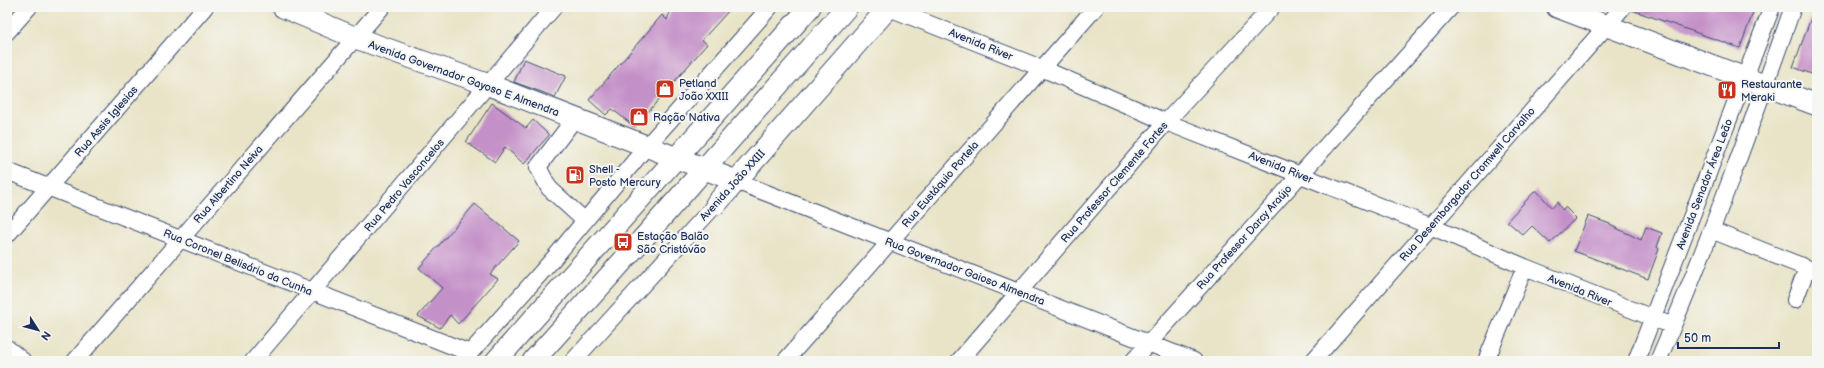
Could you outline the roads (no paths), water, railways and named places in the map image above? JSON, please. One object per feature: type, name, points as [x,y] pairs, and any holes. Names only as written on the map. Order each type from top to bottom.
[{"type":"main road","name":"Avenida Governador Gayoso E Almendra","points":[[283,7],[356,38],[489,85],[736,181]]},
{"type":"main road","points":[[496,361],[810,7]]},
{"type":"main road","points":[[533,361],[847,7]]},
{"type":"main road","name":"Avenida João XXIII","points":[[716,204],[889,7]]},
{"type":"main road","points":[[1557,7],[1817,105]]},
{"type":"street","points":[[7,32],[29,7]]},
{"type":"street","name":"Rua Assis Iglesias","points":[[7,235],[206,7]]},
{"type":"street","name":"Rua Albertino Neiva","points":[[75,361],[382,7]]},
{"type":"street","name":"Rua Pedro Vasconcelos","points":[[253,361],[554,7]]},
{"type":"street","points":[[466,357],[585,221],[647,146],[770,7]]},
{"type":"street","name":"Avenida River","points":[[889,7],[1041,68],[1166,122],[1430,226],[1525,268],[1673,326]]},
{"type":"street","name":"Rua Eustáquio Portela","points":[[786,361],[1096,7]]},
{"type":"street","name":"Rua Professor Clemente Fortes","points":[[959,361],[1166,122],[1272,7]]},
{"type":"street","name":"Rua Professor Darcy Araújo","points":[[1133,361],[1452,7]]},
{"type":"street","name":"Rua Desembargador Cromwell Carvalho","points":[[1313,361],[1623,7]]},
{"type":"street","name":"Avenida Senador Área Leão","points":[[1636,361],[1772,7]]},
{"type":"street","name":"Avenida Senador Área Leão","points":[[1658,361],[1711,230],[1793,7]]},
{"type":"street","points":[[575,118],[538,166],[549,188],[585,221]]},
{"type":"street","name":"Rua Coronel Belisário da Cunha","points":[[7,171],[181,238],[466,357]]},
{"type":"street","name":"Rua Governador Gaioso Almendra","points":[[736,181],[1194,361]]},
{"type":"street","name":"Avenida João XXIII","points":[[573,361],[716,204]]},
{"type":"street","points":[[1711,230],[1812,270],[1795,300]]},
{"type":"street","points":[[1486,361],[1525,268]]},
{"type":"street","points":[[7,348],[23,361]]},
{"type":"place","name":"Petland João XXIII","points":[[665,89]]},
{"type":"place","name":"Restaurante Meraki","points":[[1727,90]]},
{"type":"place","name":"Ração Nativa","points":[[639,117]]},
{"type":"place","name":"Shell - Posto Mercury","points":[[575,175]]},
{"type":"place","name":"Estação Balão São Cristóvão","points":[[623,242]]}]
